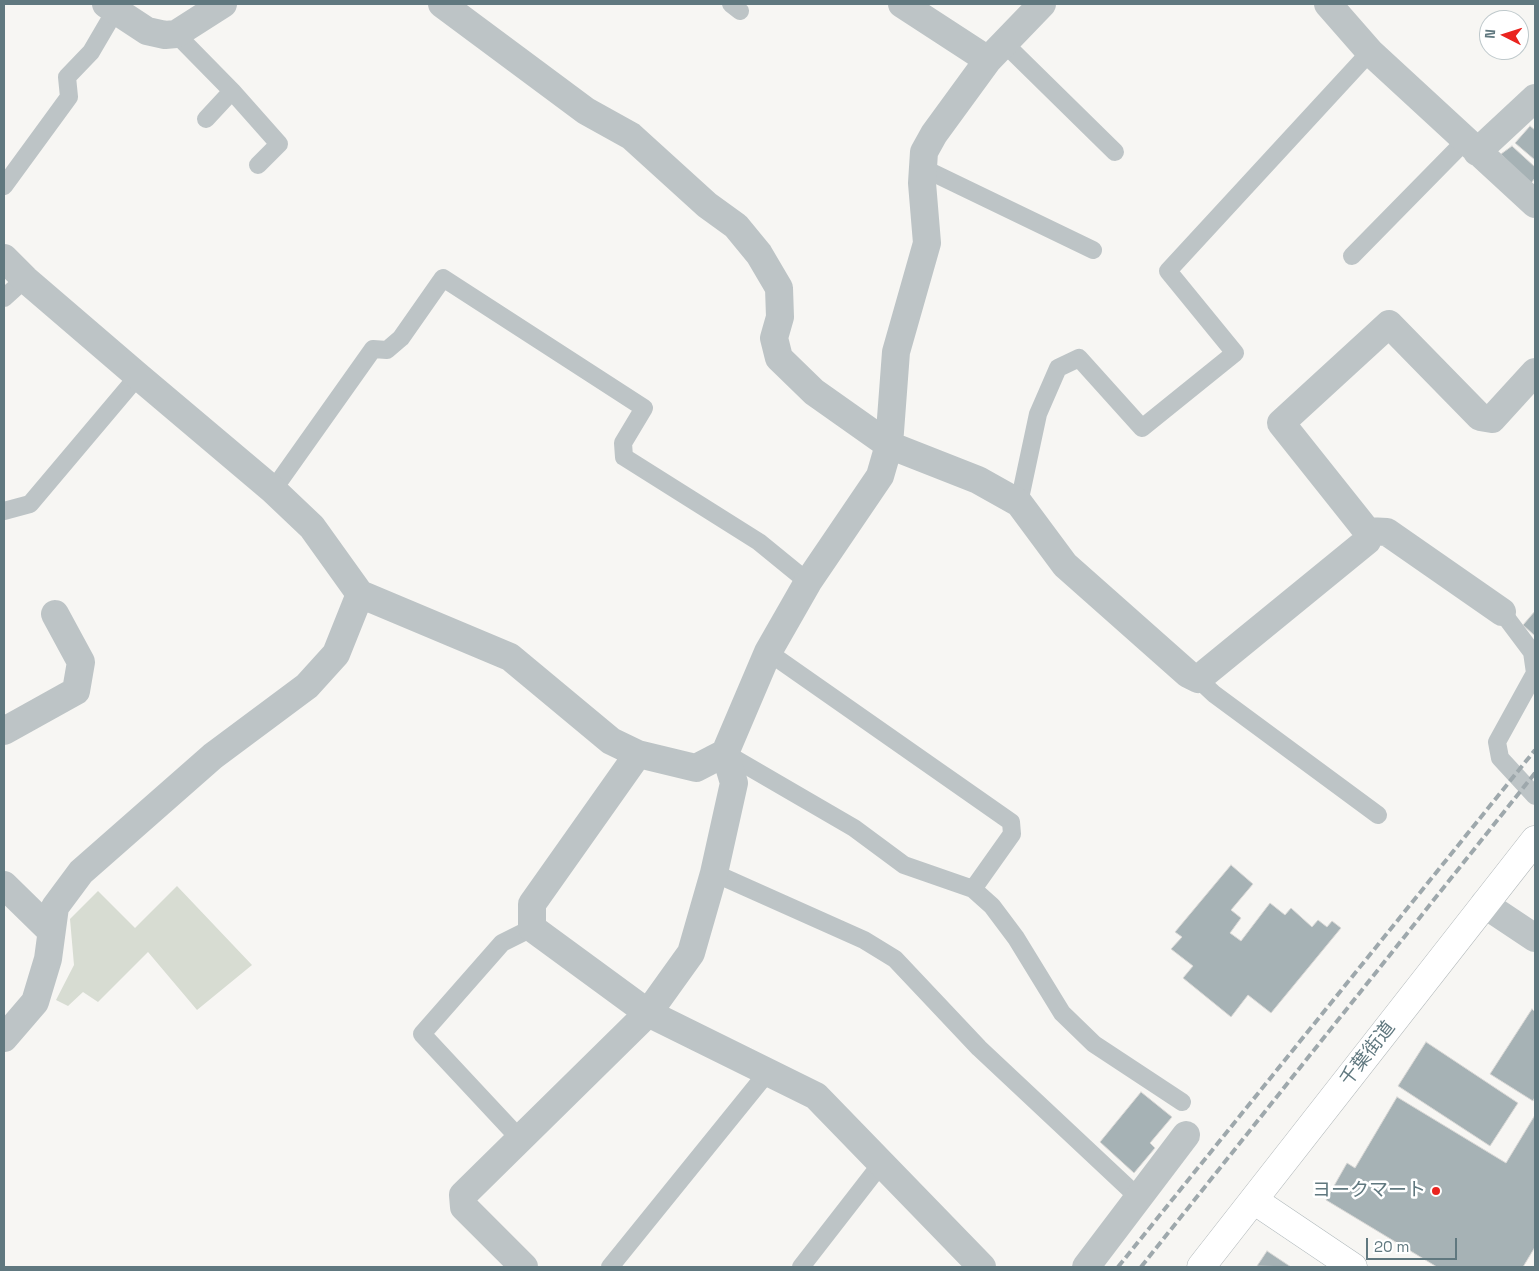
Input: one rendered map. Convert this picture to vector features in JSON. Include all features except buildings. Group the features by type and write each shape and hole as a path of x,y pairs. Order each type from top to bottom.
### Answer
{"main road":[{"name":"千葉街道","path":"1201,1267 1255,1201 1535,840"},
{"path":"1255,1201 1353,1267"}],"street":[{"path":"110,7 147,31 164,35 176,34 223,4"},
{"path":"442,4 586,112 631,136 707,205 736,226 759,254 779,288 780,317 774,338 779,358 814,392 889,445 978,480 1019,502 1065,565 1188,674 1198,679 1366,541 1368,530"},
{"path":"902,4 996,51"},
{"path":"4,258 25,279 273,490 312,527 360,594 510,657 611,741 638,754 696,768 725,753 768,652 808,582 880,476 889,445 896,352 927,242 923,168 924,152 934,134 996,51 1042,4"},
{"path":"1328,4 1370,52 1535,204"},
{"path":"1471,147 1535,98"},
{"path":"1502,612 1387,532 1368,530 1281,423 1389,324 1480,417 1492,419 1535,372"},
{"path":"4,1038 35,1002 48,959 50,931 55,907 81,872 213,756 306,686 336,654 360,594"},
{"path":"4,731 76,691 81,662 55,614"},
{"path":"524,1267 464,1207 463,1195 648,1013 691,953 714,873 734,783 725,753"},
{"path":"638,754 532,904 532,928 648,1013 766,1073 816,1096 982,1267"},
{"path":"4,885 50,931"},
{"path":"1484,904 1535,938"},
{"path":"1086,1267 1186,1135"}],"lane":[{"path":"4,186 69,97 67,77 91,52 110,7"},
{"path":"176,34 232,91 279,144 258,164"},
{"path":"996,51 1115,152"},
{"path":"1019,502 1038,414 1058,368 1079,358 1142,428 1235,353 1168,271 1370,52"},
{"path":"206,119 232,91"},
{"path":"1352,256 1471,147"},
{"path":"923,168 1093,250"},
{"path":"273,490 373,349 387,350 401,338 443,278 644,408 623,443 624,457 759,542 808,582"},
{"path":"4,298 25,279"},
{"path":"4,511 30,504 138,376"},
{"path":"1502,612 1532,652 1535,673 1497,742 1500,758 1535,796"},
{"path":"768,652 1011,822 1012,834 973,889"},
{"path":"1198,679 1214,694 1378,815"},
{"path":"725,753 854,828 904,865 973,889 992,906 1016,938 1062,1013 1094,1044 1182,1102"},
{"path":"714,873 864,940 895,959 979,1048 1139,1198"},
{"path":"520,1140 422,1034 502,943 532,928"},
{"path":"610,1267 766,1073"},
{"path":"801,1267 881,1164"}],"shaded area":[{"path":"177,886 252,965 197,1010 148,952 98,1002 83,992 68,1006 56,1000 74,965 70,919 98,891 135,928"}],"railway":[{"path":"1118,1267 1535,750"},
{"path":"1141,1267 1535,773"}],"place":[{"name":"ヨークマート","path":"1436,1191"}]}
